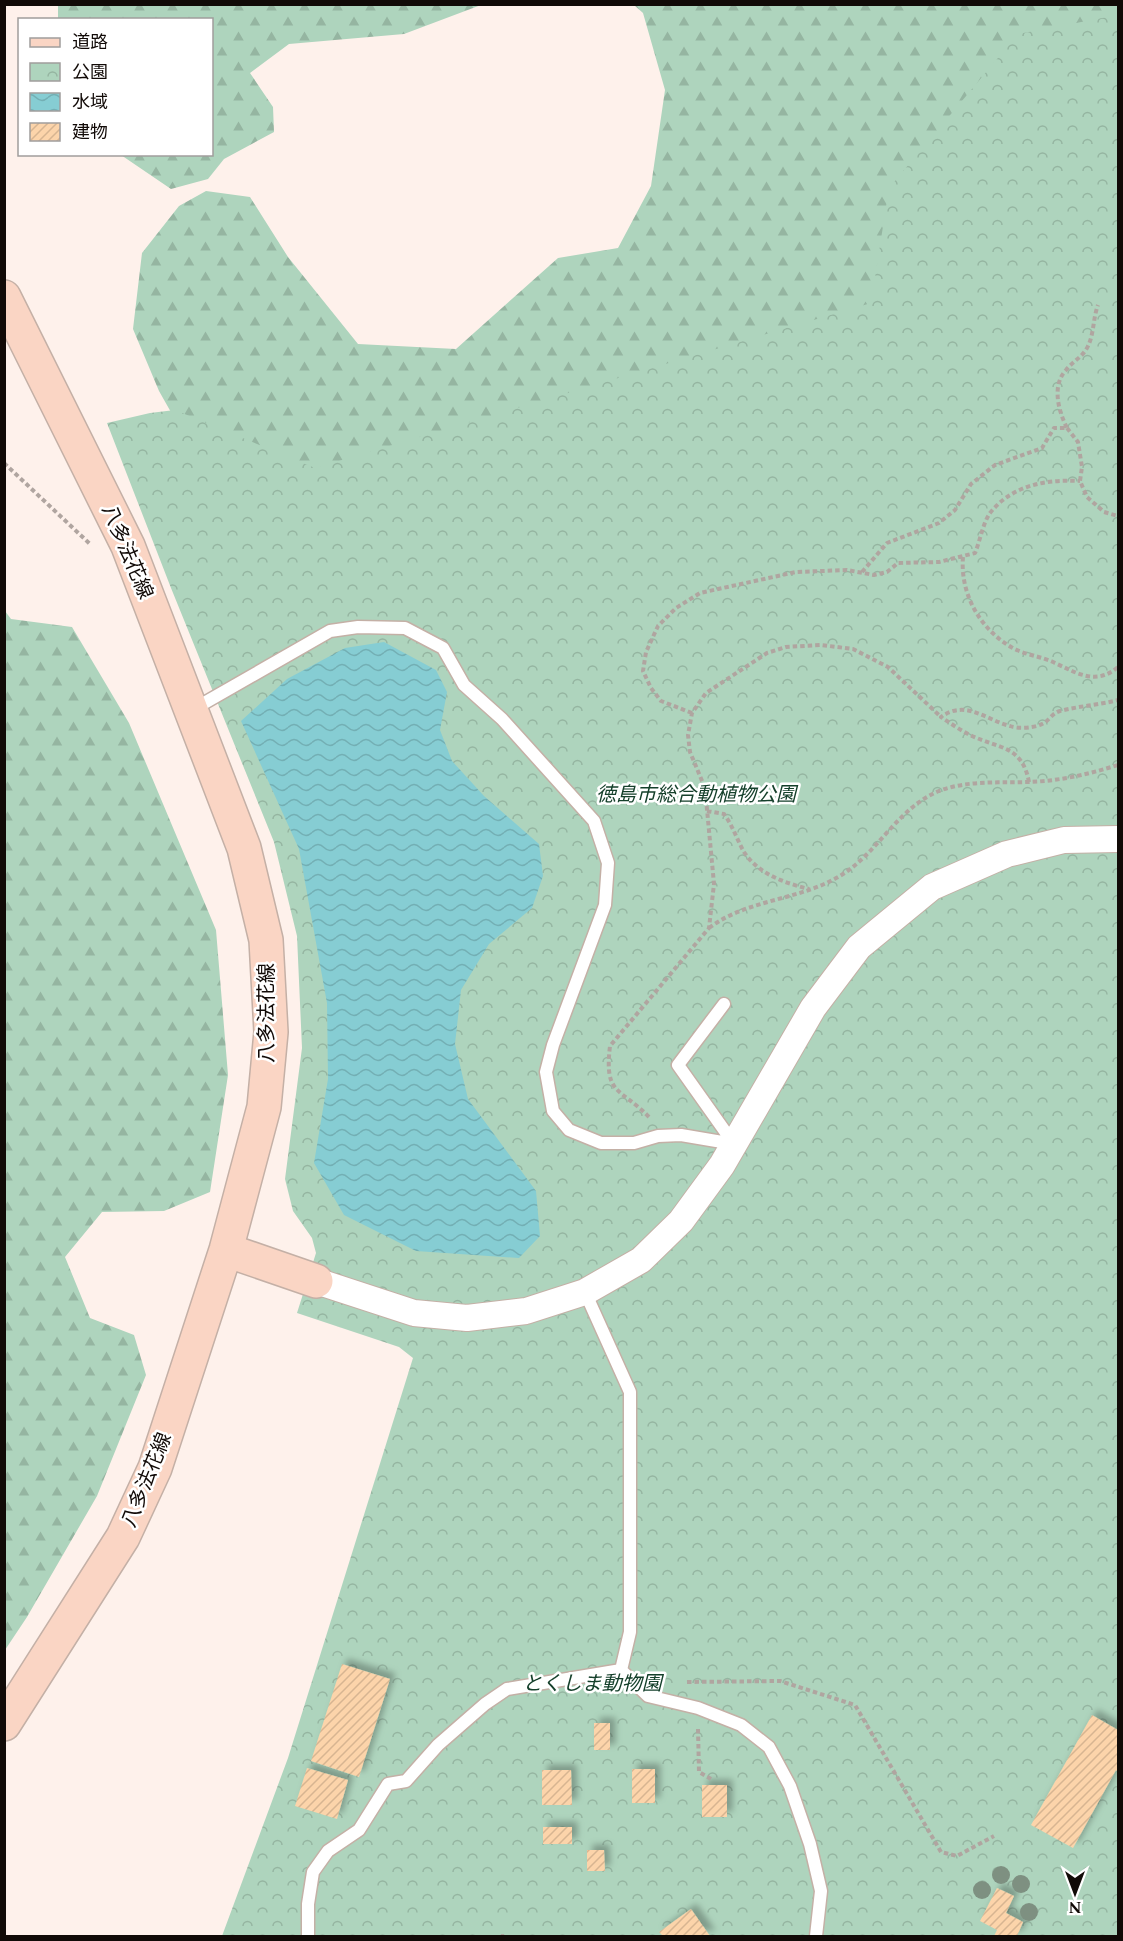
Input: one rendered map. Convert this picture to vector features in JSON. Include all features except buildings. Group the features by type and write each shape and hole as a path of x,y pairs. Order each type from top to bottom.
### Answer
{"main road":[{"name":"八多法花線","path":"4,297 128,546 244,848 266,940 271,1032 264,1107 226,1250 155,1468 123,1537 4,1724"},
{"path":"226,1250 316,1281"}],"street":[{"path":"316,1281 414,1313 467,1318 526,1311 585,1292 641,1260 681,1221 734,1144 813,1008 860,947 932,887 1007,854 1064,840 1119,839"}],"lane":[{"path":"191,710 330,632 358,627 405,628 444,648 464,685 502,719 594,821 608,863 604,905 553,1045 546,1072 553,1111 569,1130 601,1143 634,1143 658,1136 681,1135 734,1144"},
{"path":"724,1004 678,1065 734,1144"},
{"path":"585,1292 630,1392 630,1632 621,1670"},
{"path":"621,1670 648,1696 698,1708 741,1725 769,1747 790,1786 810,1844 821,1891 816,1936"},
{"path":"308,1936 308,1904 313,1872 328,1851 358,1830 388,1784 406,1781 438,1745 485,1704 507,1689 621,1670"}],"path":[{"path":"1098,304 1092,318 1090,344 1081,358 1064,371 1058,391 1059,411 1067,428 1078,442 1082,467 1080,481 1087,497 1104,512 1119,516"},
{"path":"862,572 887,543 939,523 955,510 971,484 995,465 1042,448 1054,428 1067,428"},
{"path":"4,463 94,548 128,546"},
{"path":"693,713 661,700 651,688 643,670 646,652 658,626 676,608 700,593 796,572 847,570 874,575 887,572 897,563 939,562 963,557 975,553 990,514 1010,496 1030,484 1056,479 1080,481"},
{"path":"963,557 962,571 968,600 980,617 1012,648 1053,661 1087,678 1098,678 1119,668"},
{"path":"709,928 714,884 705,788 690,752 688,735 693,713 706,693 767,653 786,647 821,645 853,649 888,667 941,717 968,735 1012,751 1023,761 1029,782"},
{"path":"941,717 949,712 972,710 1010,726 1029,727 1042,724 1056,712 1119,700"},
{"path":"658,1136 653,1120 640,1107 616,1091 607,1070 610,1046 709,928 723,917 749,906 812,890 846,873 909,812 938,792 969,784 1067,779 1119,765"},
{"path":"707,811 724,814 744,852 757,867 785,883 812,890"},
{"path":"633,1682 780,1681 855,1705 941,1852 957,1856 994,1836"},
{"path":"698,1708 699,1772 711,1779"}],"green space":[{"path":"58,4 481,5 404,34 289,44 250,73 273,107 274,132 224,159 208,179 171,189 122,156 213,156 213,18 58,18"},
{"path":"634,5 1118,5 1118,266 627,563 185,437 159,391 133,329 142,253 179,206 206,191 250,197 288,257 358,344 456,349 558,258 618,248 651,186 665,90 643,13"},
{"name":"徳島市総合動植物公園","path":"1118,15 1118,1936 222,1936 288,1758 413,1358 399,1347 297,1313 316,1253 312,1238 293,1211 285,1179 302,1048 297,936 274,842 107,423 175,410 315,468 871,303 889,188 1018,34"},
{"path":"5,611 11,619 72,627 129,723 216,930 228,1075 210,1192 164,1211 102,1212 65,1257 90,1318 134,1335 146,1375 97,1496 27,1617 5,1650"}],"water":[{"path":"384,642 436,670 447,692 440,730 452,761 484,796 539,844 543,876 532,908 489,944 461,990 455,1044 468,1099 536,1191 540,1236 519,1258 416,1251 344,1215 314,1163 328,1079 327,1003 299,849 241,721 287,679 345,648"}],"park label":[{"name":"とくしま動物園","path":"592,1684"}]}
